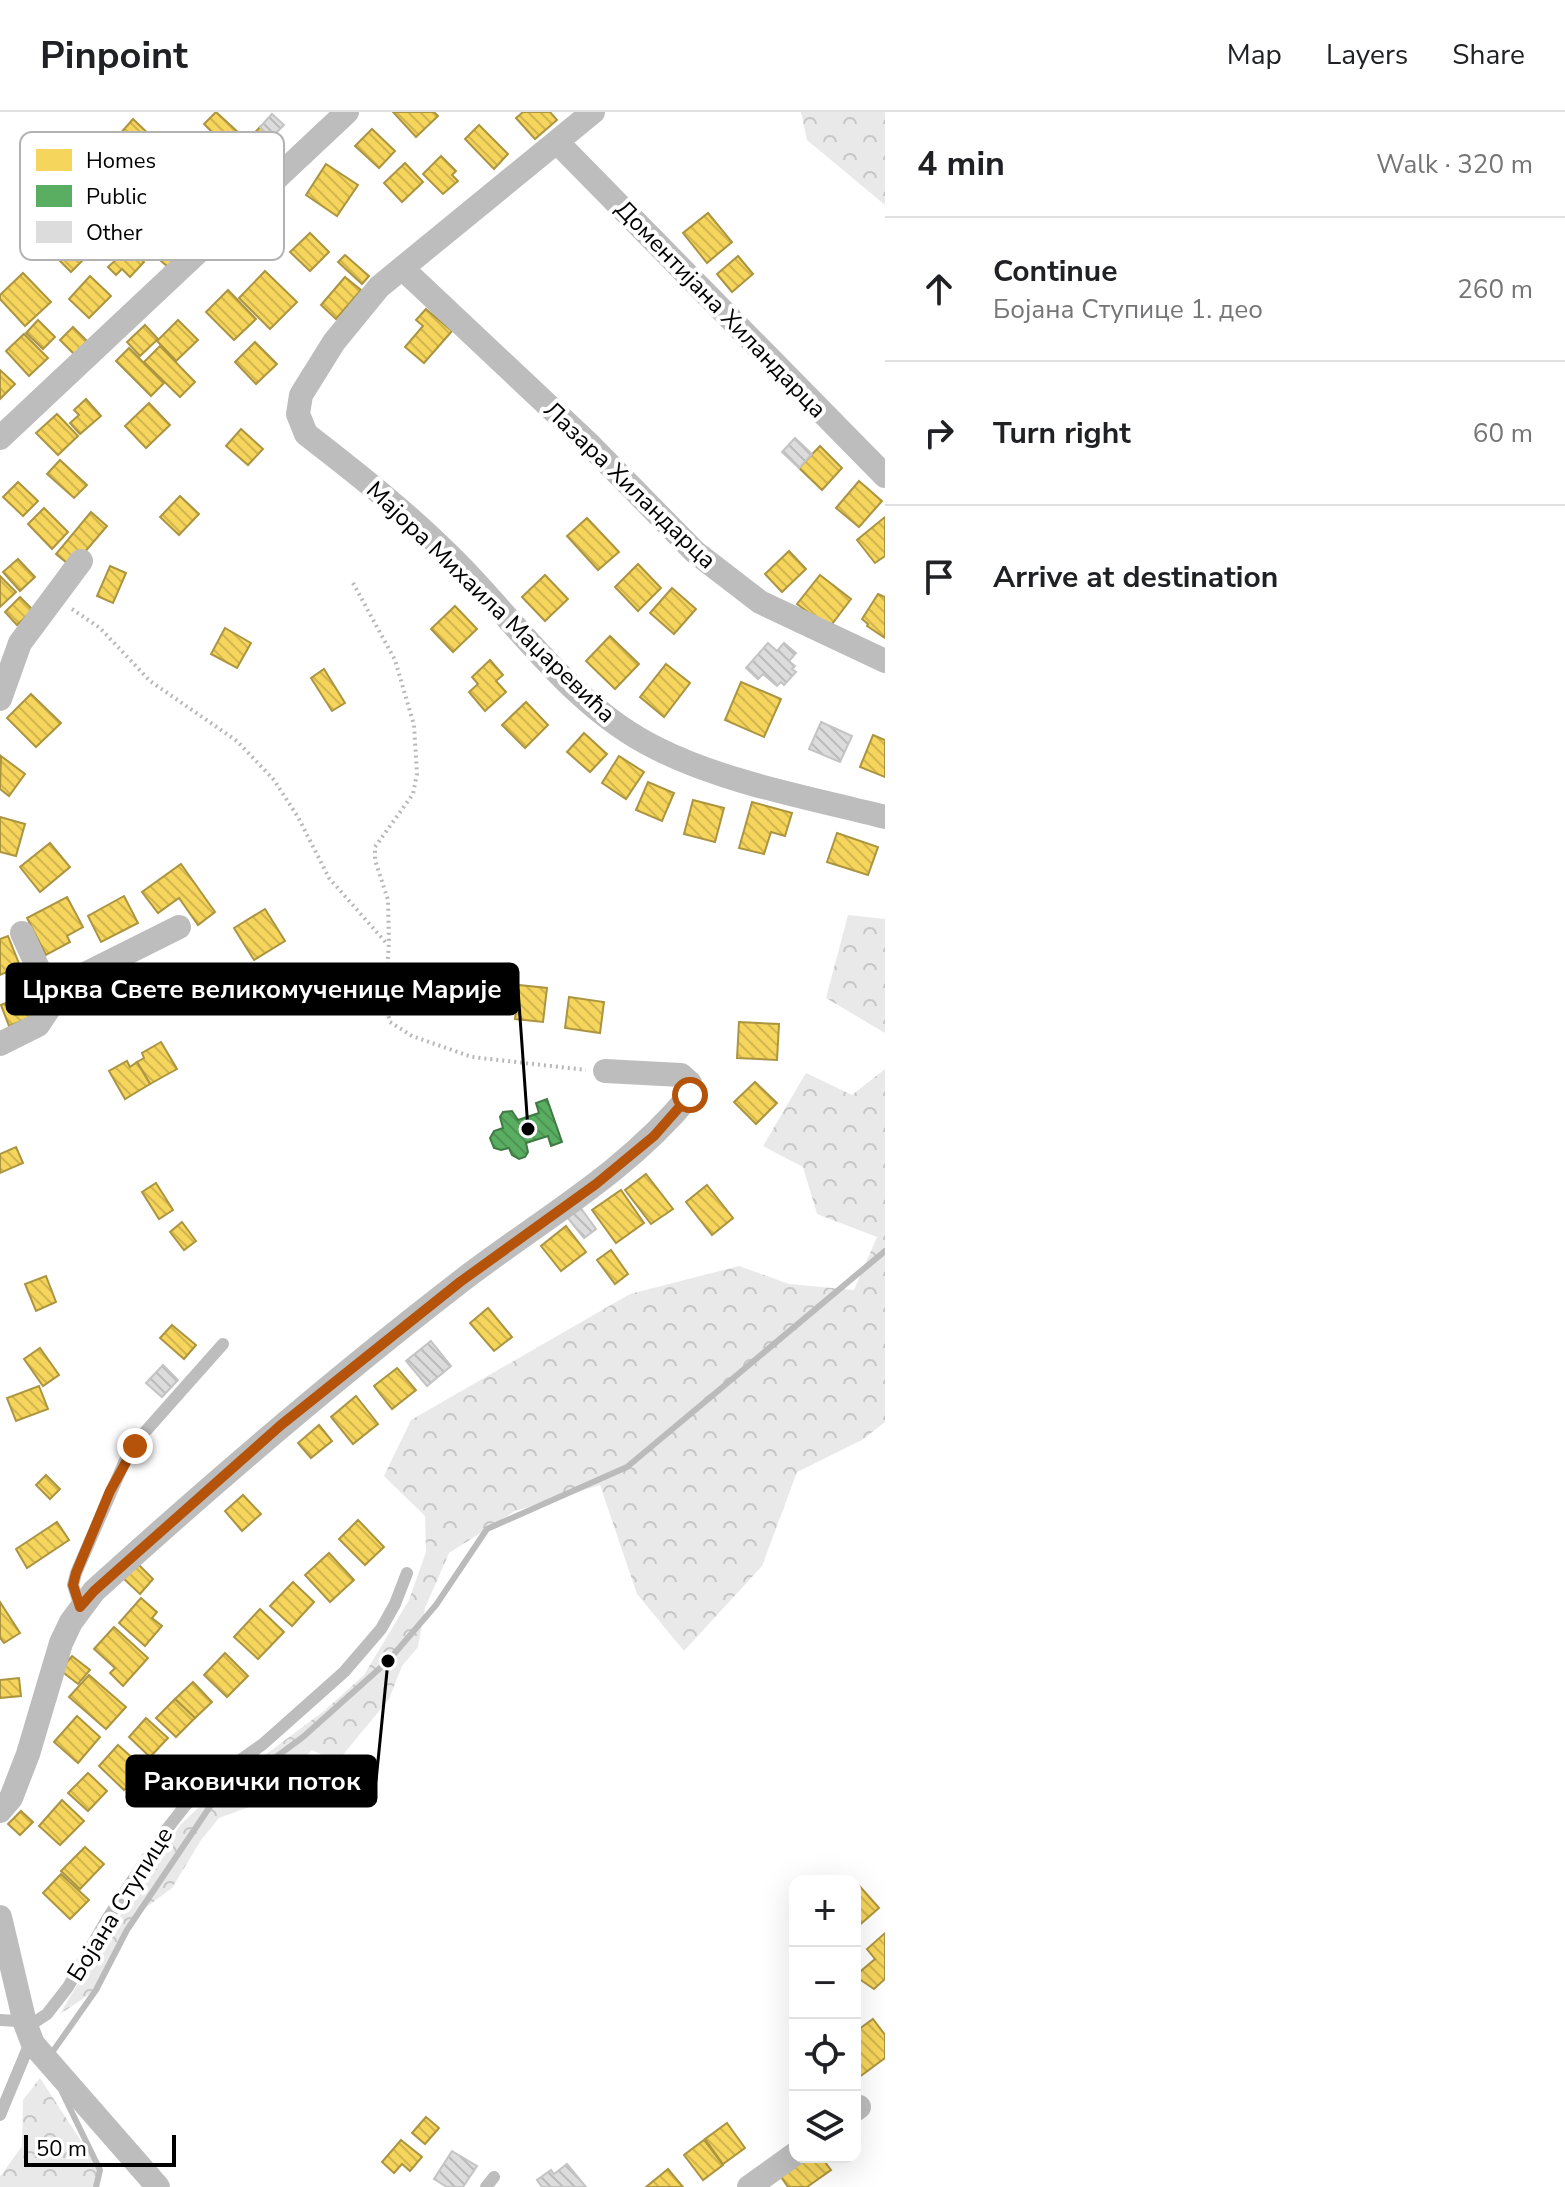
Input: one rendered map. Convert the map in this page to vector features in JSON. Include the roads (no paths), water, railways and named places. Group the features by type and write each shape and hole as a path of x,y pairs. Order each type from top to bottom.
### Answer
{"street":[{"path":"284,171 347,112"},
{"name":"Мајора Михаила Маџаревића","path":"593,112 379,287 334,342 301,395 298,414 306,434 404,512 459,565 579,694 614,723 657,749 695,765 885,817"},
{"name":"Доментијана Хиландарца","path":"557,142 885,476"},
{"path":"0,438 189,260"},
{"name":"Лазара Хиландарца","path":"403,269 588,443 695,552 760,602 885,661"},
{"path":"0,699 20,643 81,561"},
{"path":"49,992 179,927"},
{"path":"0,1044 38,1025 50,1007 49,992 22,933"},
{"path":"0,1811 11,1798 28,1754 61,1643 80,1607 105,1581 281,1425 460,1282 596,1184 654,1136 690,1095 690,1083 681,1075 605,1071"},
{"path":"0,1917 32,2038 55,2070 158,2187"},
{"path":"749,2187 789,2158"}],"lane":[{"path":"80,1607 73,1585 76,1573 127,1456 223,1344"},
{"name":"Бојана Ступице","path":"32,2038 35,2022 47,2014 68,1987 121,1897 185,1806 205,1785 263,1744 344,1672 381,1629 407,1573"},
{"path":"0,2020 32,2038 0,2115"}],"waterway":[{"path":"51,2054 96,1990 127,1930 211,1805 303,1737 388,1661 436,1605 487,1529 627,1467 885,1251"},
{"path":"62,2092 100,2170 96,2187"}],"place":[{"name":"Црква Свете великомученице Марије","path":"528,1129"},
{"name":"Раковички поток","path":"388,1661"}]}
